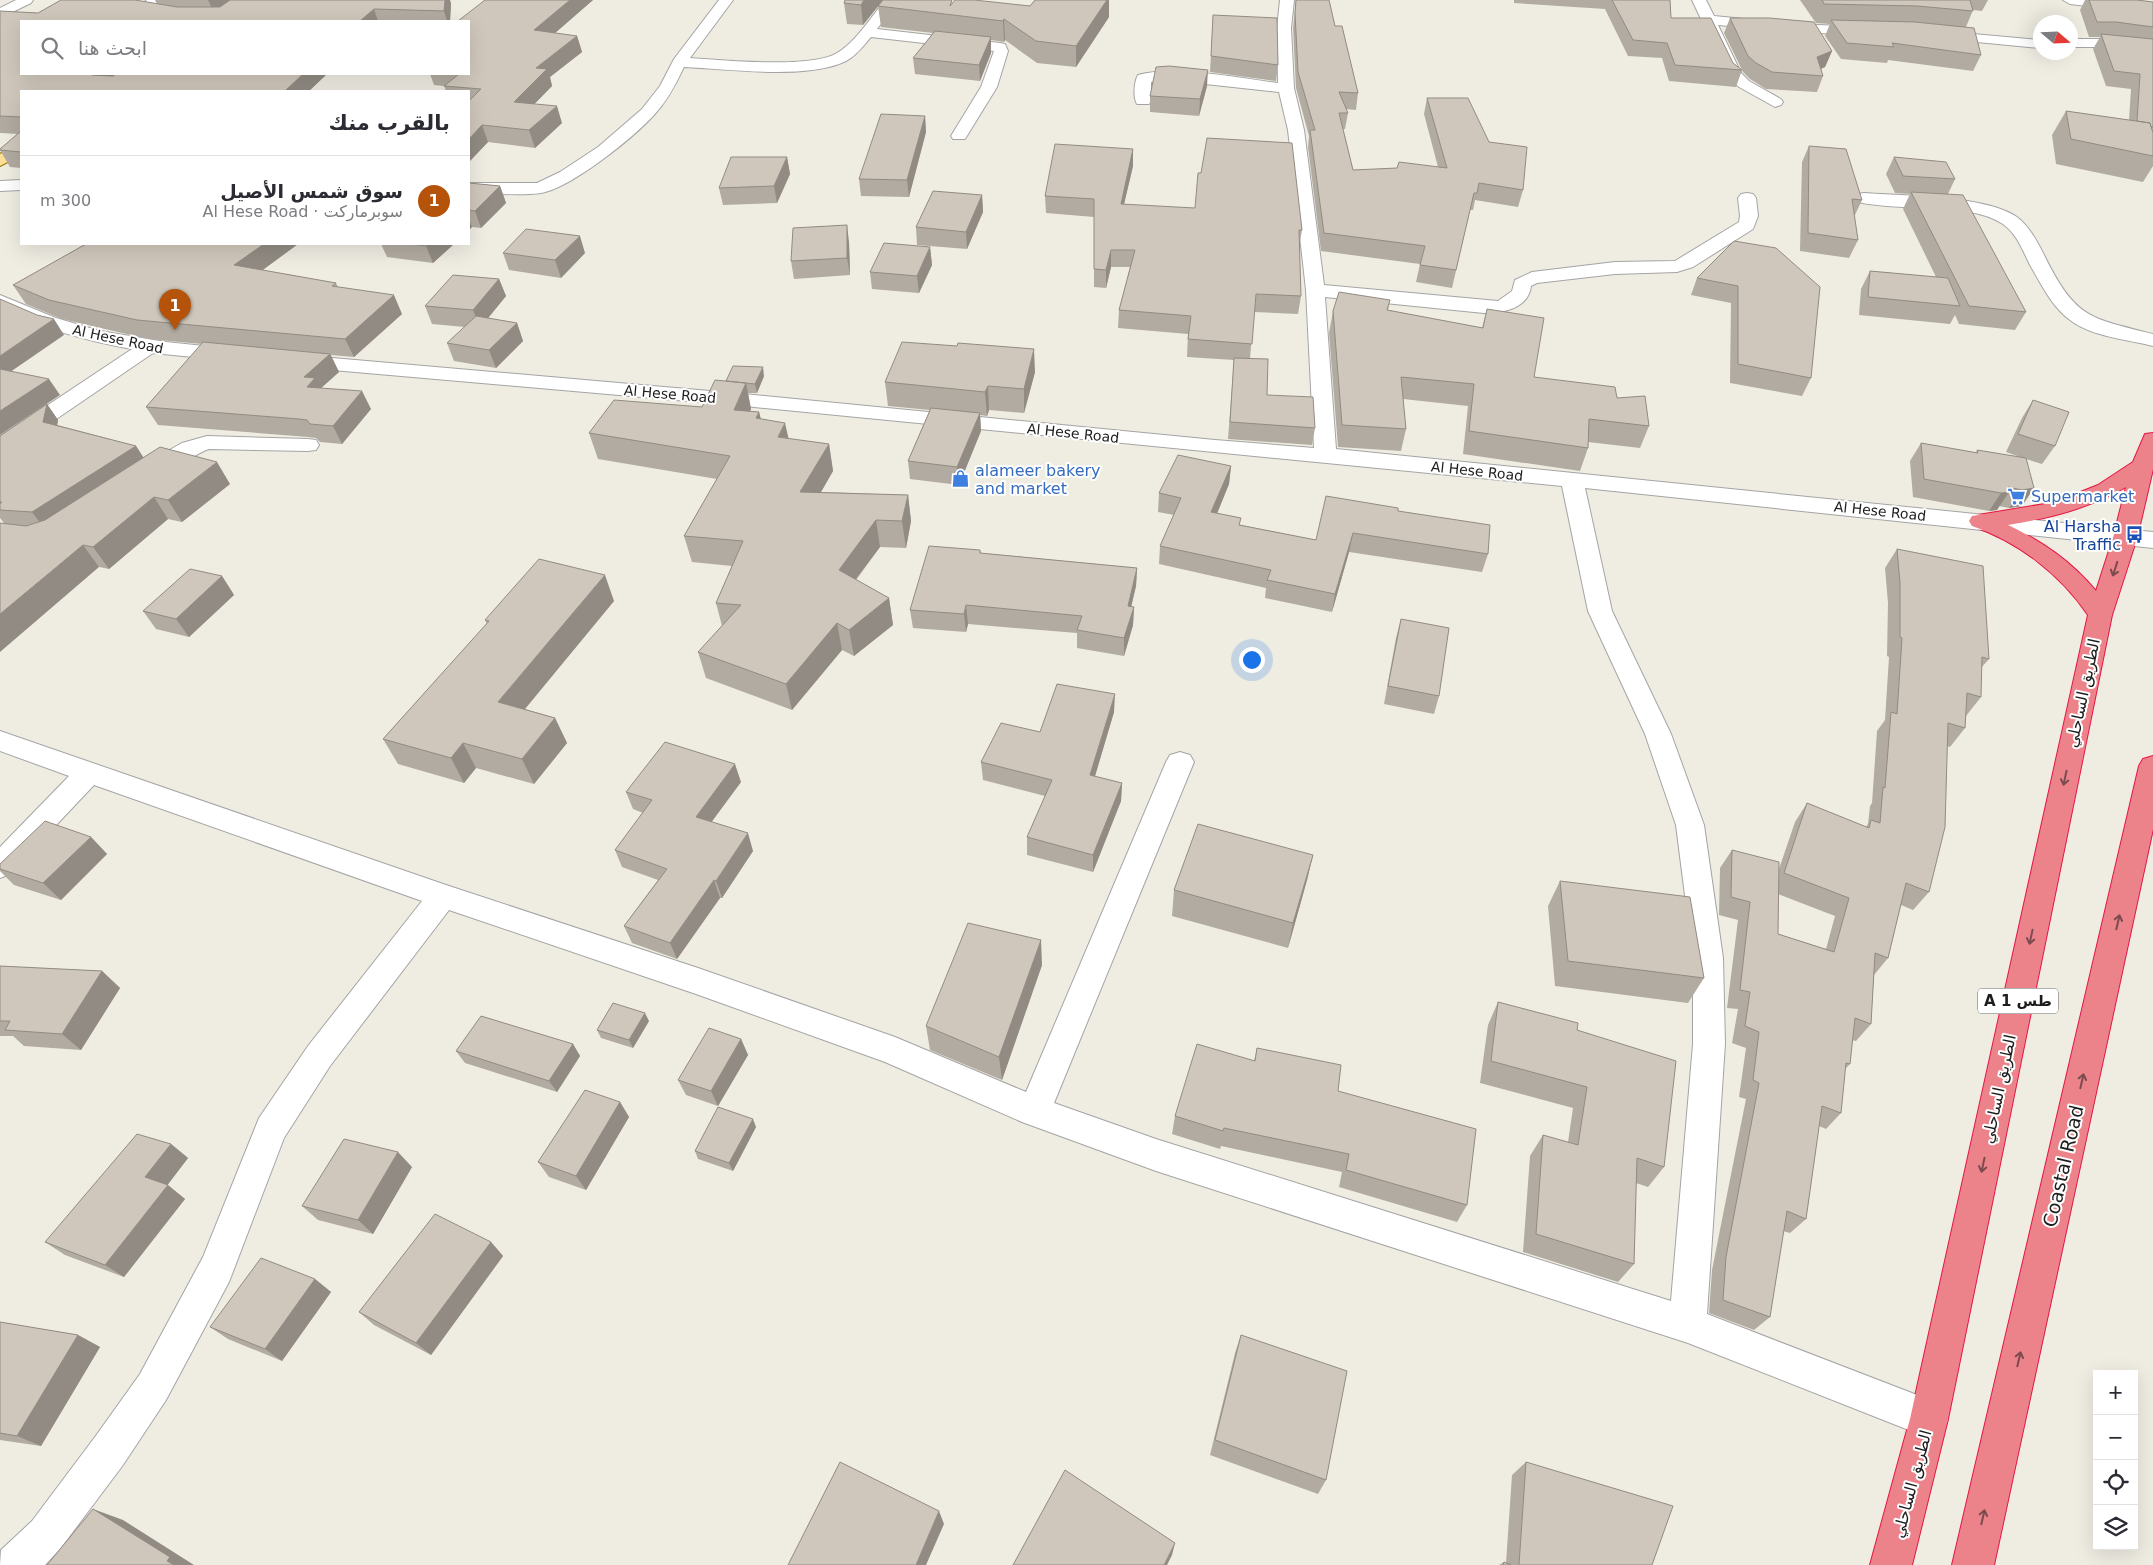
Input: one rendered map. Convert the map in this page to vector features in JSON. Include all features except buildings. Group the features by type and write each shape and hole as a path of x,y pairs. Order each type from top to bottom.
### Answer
{"highway":[{"path":"1980,521 2048,511 2078,502 2111,488 2148,452"},
{"name":"الطريق الساحلي","path":"1891,1565 1929,1419 2100,616 2139,539 2148,452"},
{"path":"1980,521 2026,543 2066,572 2086,593 2100,616"},
{"name":"Coastal Road","path":"1981,1560 2153,766"}],"main road":[{"path":"0,161 20,149"}],"street":[{"path":"0,14 26,0"},
{"path":"157,0 147,6 149,12 218,20"},
{"path":"470,188 540,188 566,176 604,150 648,112 667,87 679,62 726,0"},
{"path":"679,62 815,65 833,62 843,57 892,0"},
{"path":"1287,0 1284,28 1286,88 1296,130 1314,290 1325,455"},
{"path":"1699,0 1734,75 1744,84 1776,102"},
{"path":"2070,0 2153,10"},
{"path":"1708,20 1826,30 1882,32"},
{"path":"866,32 1000,47 1001,51 988,87 959,136"},
{"path":"1926,34 2033,43"},
{"path":"2078,43 2107,43 2153,49"},
{"path":"1143,101 1143,78 1154,76 1168,75 1286,88"},
{"path":"0,186 20,185"},
{"path":"1314,290 1496,308 1507,306 1521,292 1522,284 1532,278 1615,268 1660,268 1686,263 1747,225 1749,216 1747,198"},
{"path":"1864,198 1978,209 2008,219 2024,236 2058,296 2083,320 2153,340"},
{"name":"Al Hese Road","path":"0,301 55,325 148,347 744,400 1215,447 1325,455 1980,521 2139,539"},
{"path":"0,447 148,347"},
{"path":"129,485 190,448 207,442 308,445"},
{"path":"1572,481 1600,610 1658,734 1690,825 1708,958 1709,1044 1688,1325"},
{"path":"0,741 442,896 698,981 894,1051 1034,1111 1156,1155 1688,1325 1929,1419"},
{"path":"1034,1111 1180,762"},
{"path":"0,866 89,773"},
{"path":"16,1565 46,1535 109,1451 153,1387 216,1269 271,1129 319,1056 442,896"}],"place":[{"name":"سوق شمس الأصيل","path":"175,330"},
{"name":"alameer bakery and market","path":"961,479"},
{"name":"Supermarket","path":"2017,496"},
{"name":"Al Harsha Traffic","path":"2135,535"}]}
